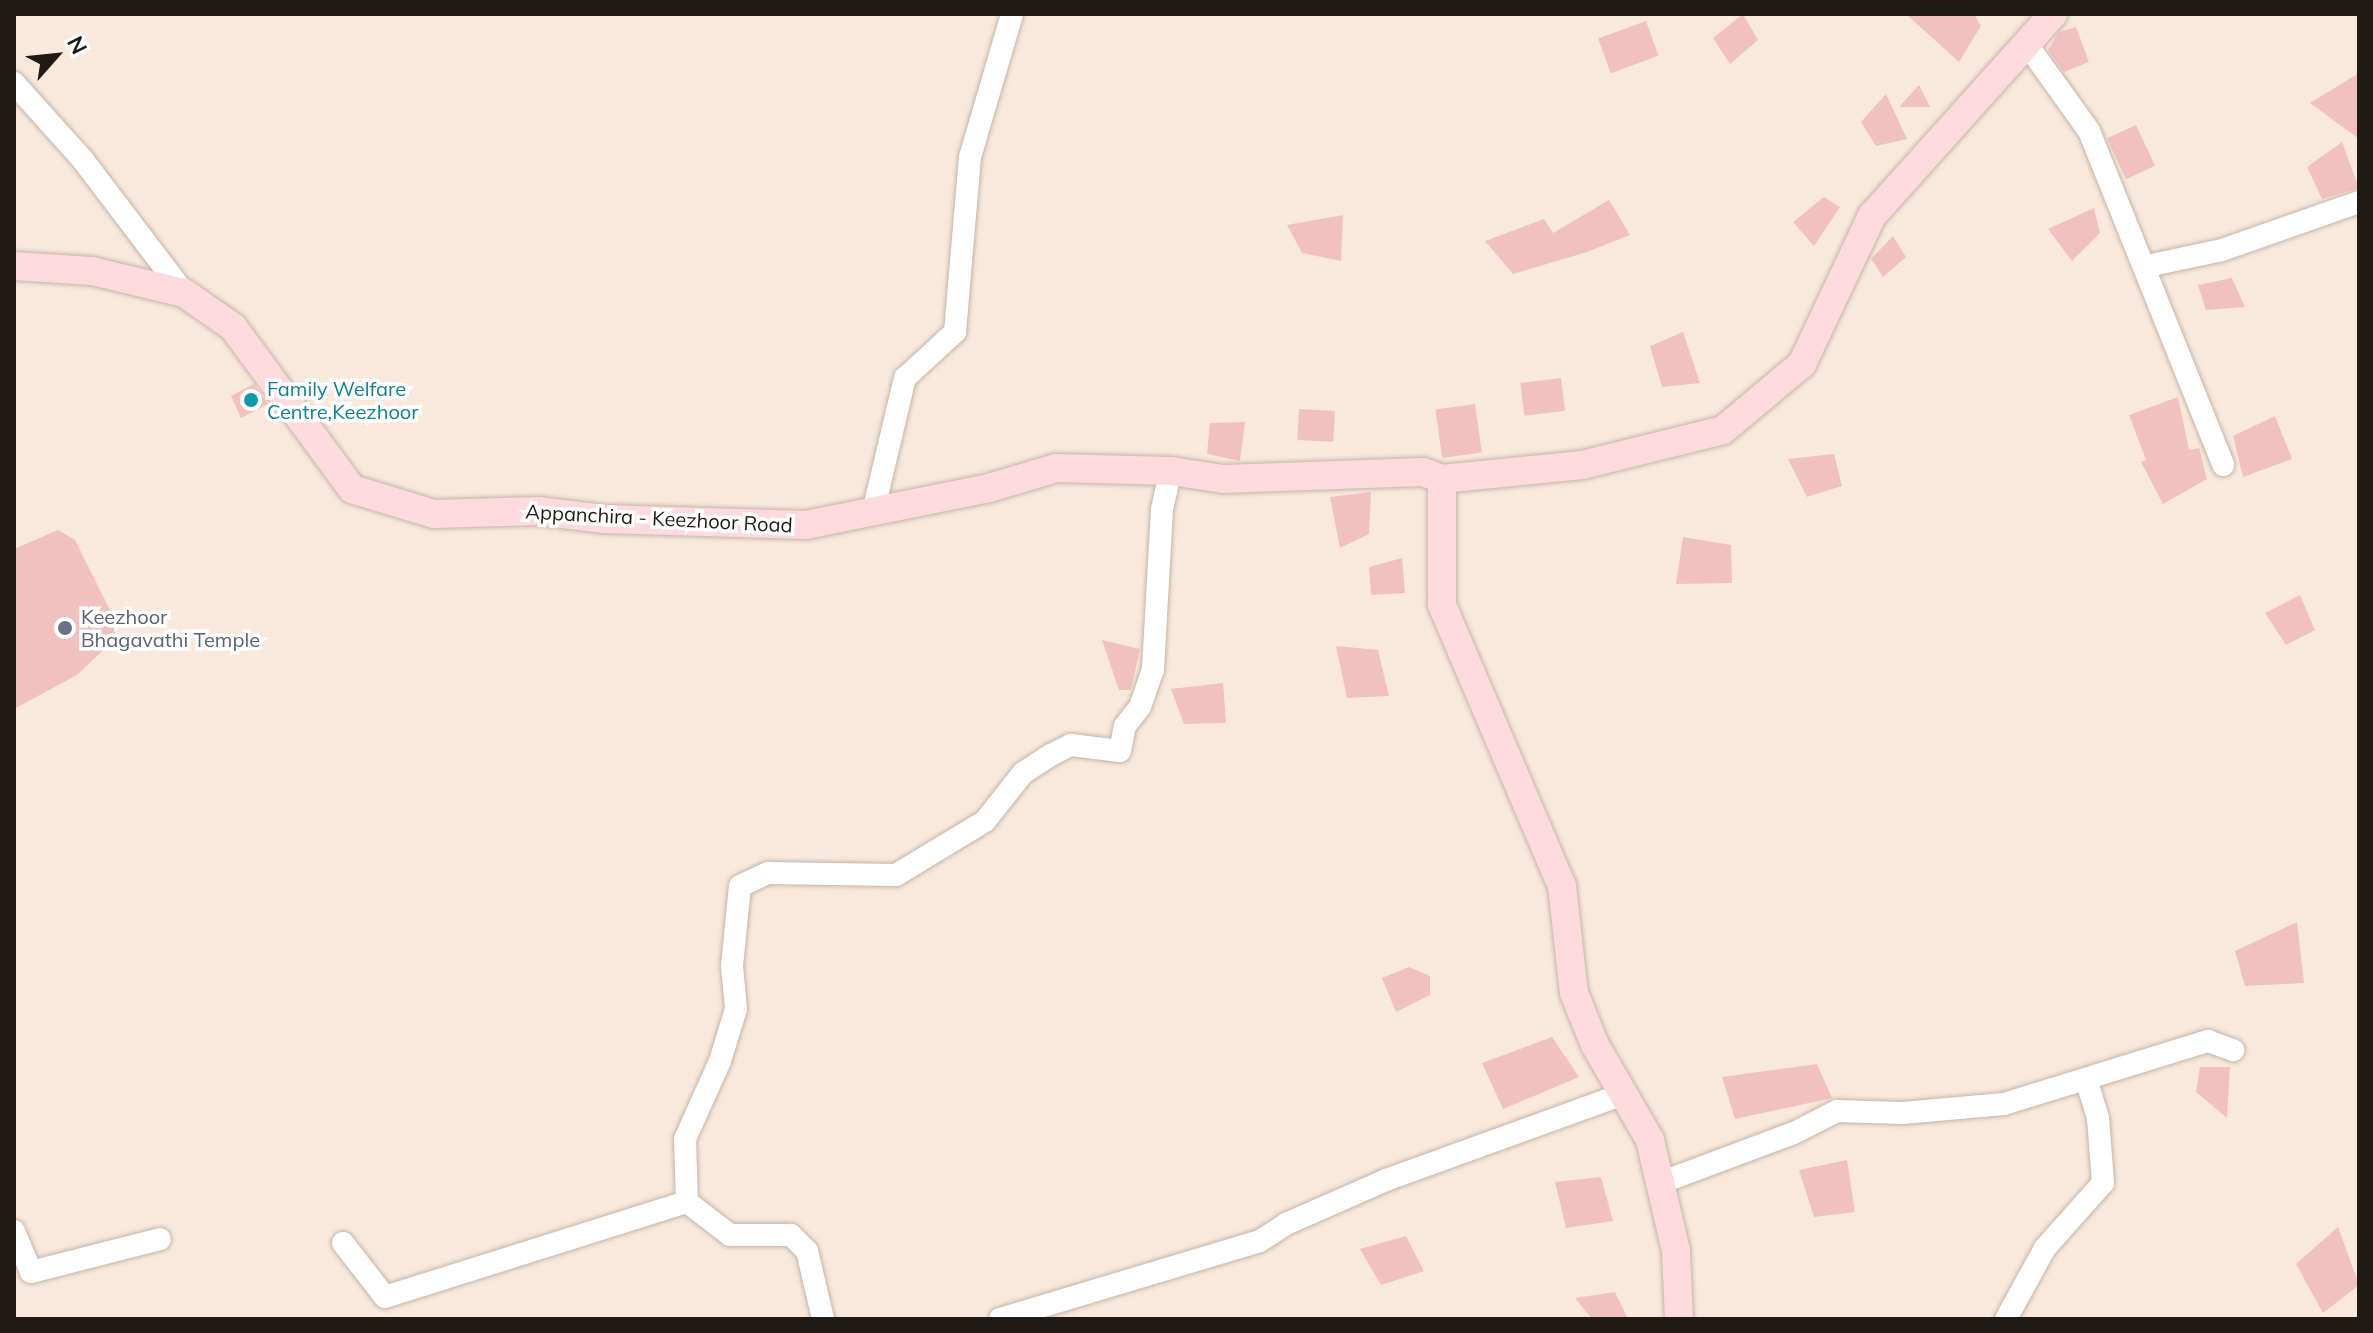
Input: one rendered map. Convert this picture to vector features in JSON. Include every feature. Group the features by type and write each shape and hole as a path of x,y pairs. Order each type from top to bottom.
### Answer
{"main road":[{"name":"Appanchira - Keezhoor Road","path":"14,266 92,271 184,293 233,327 352,489 389,503 434,514 538,511 603,519 806,525 1056,468 1171,471 1223,479 1322,471 1423,472 1442,479 1582,465 1723,430 1802,364 1872,216 2053,14"},
{"path":"1442,479 1442,605 1562,886 1574,993 1595,1045 1650,1140 1676,1251 1679,1319"}],"street":[{"path":"873,512 905,378 955,332 970,157 1012,14"},
{"path":"2026,43 2089,131 2147,266 2223,465"},
{"path":"14,83 83,160 184,293"},
{"path":"2147,266 2222,250 2359,202"},
{"path":"687,1202 685,1139 733,1027 734,908 740,886 768,873 896,875 985,821 1023,773 1051,755 1071,745 1120,751 1125,726 1140,707 1153,670 1162,509 1171,471"},
{"path":"1660,1183 1794,1133 1837,1111 1903,1113 2004,1104 2087,1081 2208,1041 2233,1050"},
{"path":"2006,1319 2045,1248 2103,1183 2098,1118 2087,1081"},
{"path":"1000,1319 1260,1241 1286,1224 1386,1180 1624,1094"},
{"path":"343,1243 385,1297 687,1202"},
{"path":"687,1202 730,1235 791,1235 807,1251 823,1319"},
{"path":"14,1231 31,1272 160,1239"}],"building":[{"path":"1743,14 1758,40 1730,64 1713,38"},
{"path":"1906,14 1974,14 1981,26 1959,62"},
{"path":"1646,21 1659,56 1611,73 1598,38"},
{"path":"2076,27 2089,62 2064,72 2048,50 2059,32"},
{"path":"2359,73 2359,139 2310,103"},
{"path":"1919,85 1930,107 1899,107"},
{"path":"1886,94 1907,139 1876,146 1861,122"},
{"path":"2136,125 2155,166 2126,179 2107,139"},
{"path":"2342,142 2359,188 2322,199 2307,167"},
{"path":"1824,197 1840,207 1814,246 1793,222"},
{"path":"1609,200 1630,235 1587,252 1513,274 1485,241 1544,219 1553,233"},
{"path":"2094,208 2100,233 2072,261 2048,229"},
{"path":"1343,215 1341,261 1302,253 1287,225"},
{"path":"1893,236 1906,257 1883,277 1871,259"},
{"path":"2232,278 2245,307 2206,310 2198,285"},
{"path":"1683,332 1700,383 1662,387 1650,346"},
{"path":"1561,378 1565,411 1524,416 1520,383"},
{"name":"Family Welfare Centre,Keezhoor","path":"254,384 268,404 241,418 231,396"},
{"path":"2178,397 2189,450 2199,448 2207,479 2163,504 2141,462 2146,460 2129,415"},
{"path":"1475,404 1482,453 1442,458 1435,410"},
{"path":"1299,409 1335,411 1333,442 1297,440"},
{"path":"2275,416 2292,459 2243,477 2233,436"},
{"path":"1245,422 1240,461 1207,454 1210,423"},
{"path":"1834,454 1842,486 1807,497 1788,459"},
{"path":"1371,492 1369,534 1340,548 1330,497"},
{"name":"Keezhoor Bhagavathi Temple","path":"58,530 75,540 114,618 116,638 77,675 14,709 14,549"},
{"path":"1683,537 1731,545 1732,583 1676,584"},
{"path":"1402,558 1405,593 1371,595 1369,567"},
{"path":"2300,595 2315,630 2286,645 2265,613"},
{"path":"1102,640 1140,649 1131,690 1119,690"},
{"path":"1336,646 1378,650 1389,696 1347,698"},
{"path":"1223,683 1226,723 1184,724 1171,689"},
{"path":"2297,922 2304,983 2245,986 2235,951"},
{"path":"1409,967 1430,976 1430,995 1396,1012 1382,978"},
{"path":"1552,1037 1579,1077 1503,1109 1482,1063"},
{"path":"1817,1064 1832,1098 1735,1119 1722,1077"},
{"path":"2200,1067 2230,1067 2227,1118 2196,1092"},
{"path":"1847,1160 1855,1212 1814,1217 1799,1170"},
{"path":"1601,1177 1613,1221 1566,1228 1555,1182"},
{"path":"2338,1227 2359,1285 2323,1313 2296,1264"},
{"path":"1406,1236 1424,1271 1381,1285 1360,1249"},
{"path":"1615,1292 1628,1319 1592,1319 1575,1298"}],"place":[{"name":"Family Welfare Centre,Keezhoor","path":"251,400"},
{"name":"Keezhoor Bhagavathi Temple","path":"65,628"}]}
